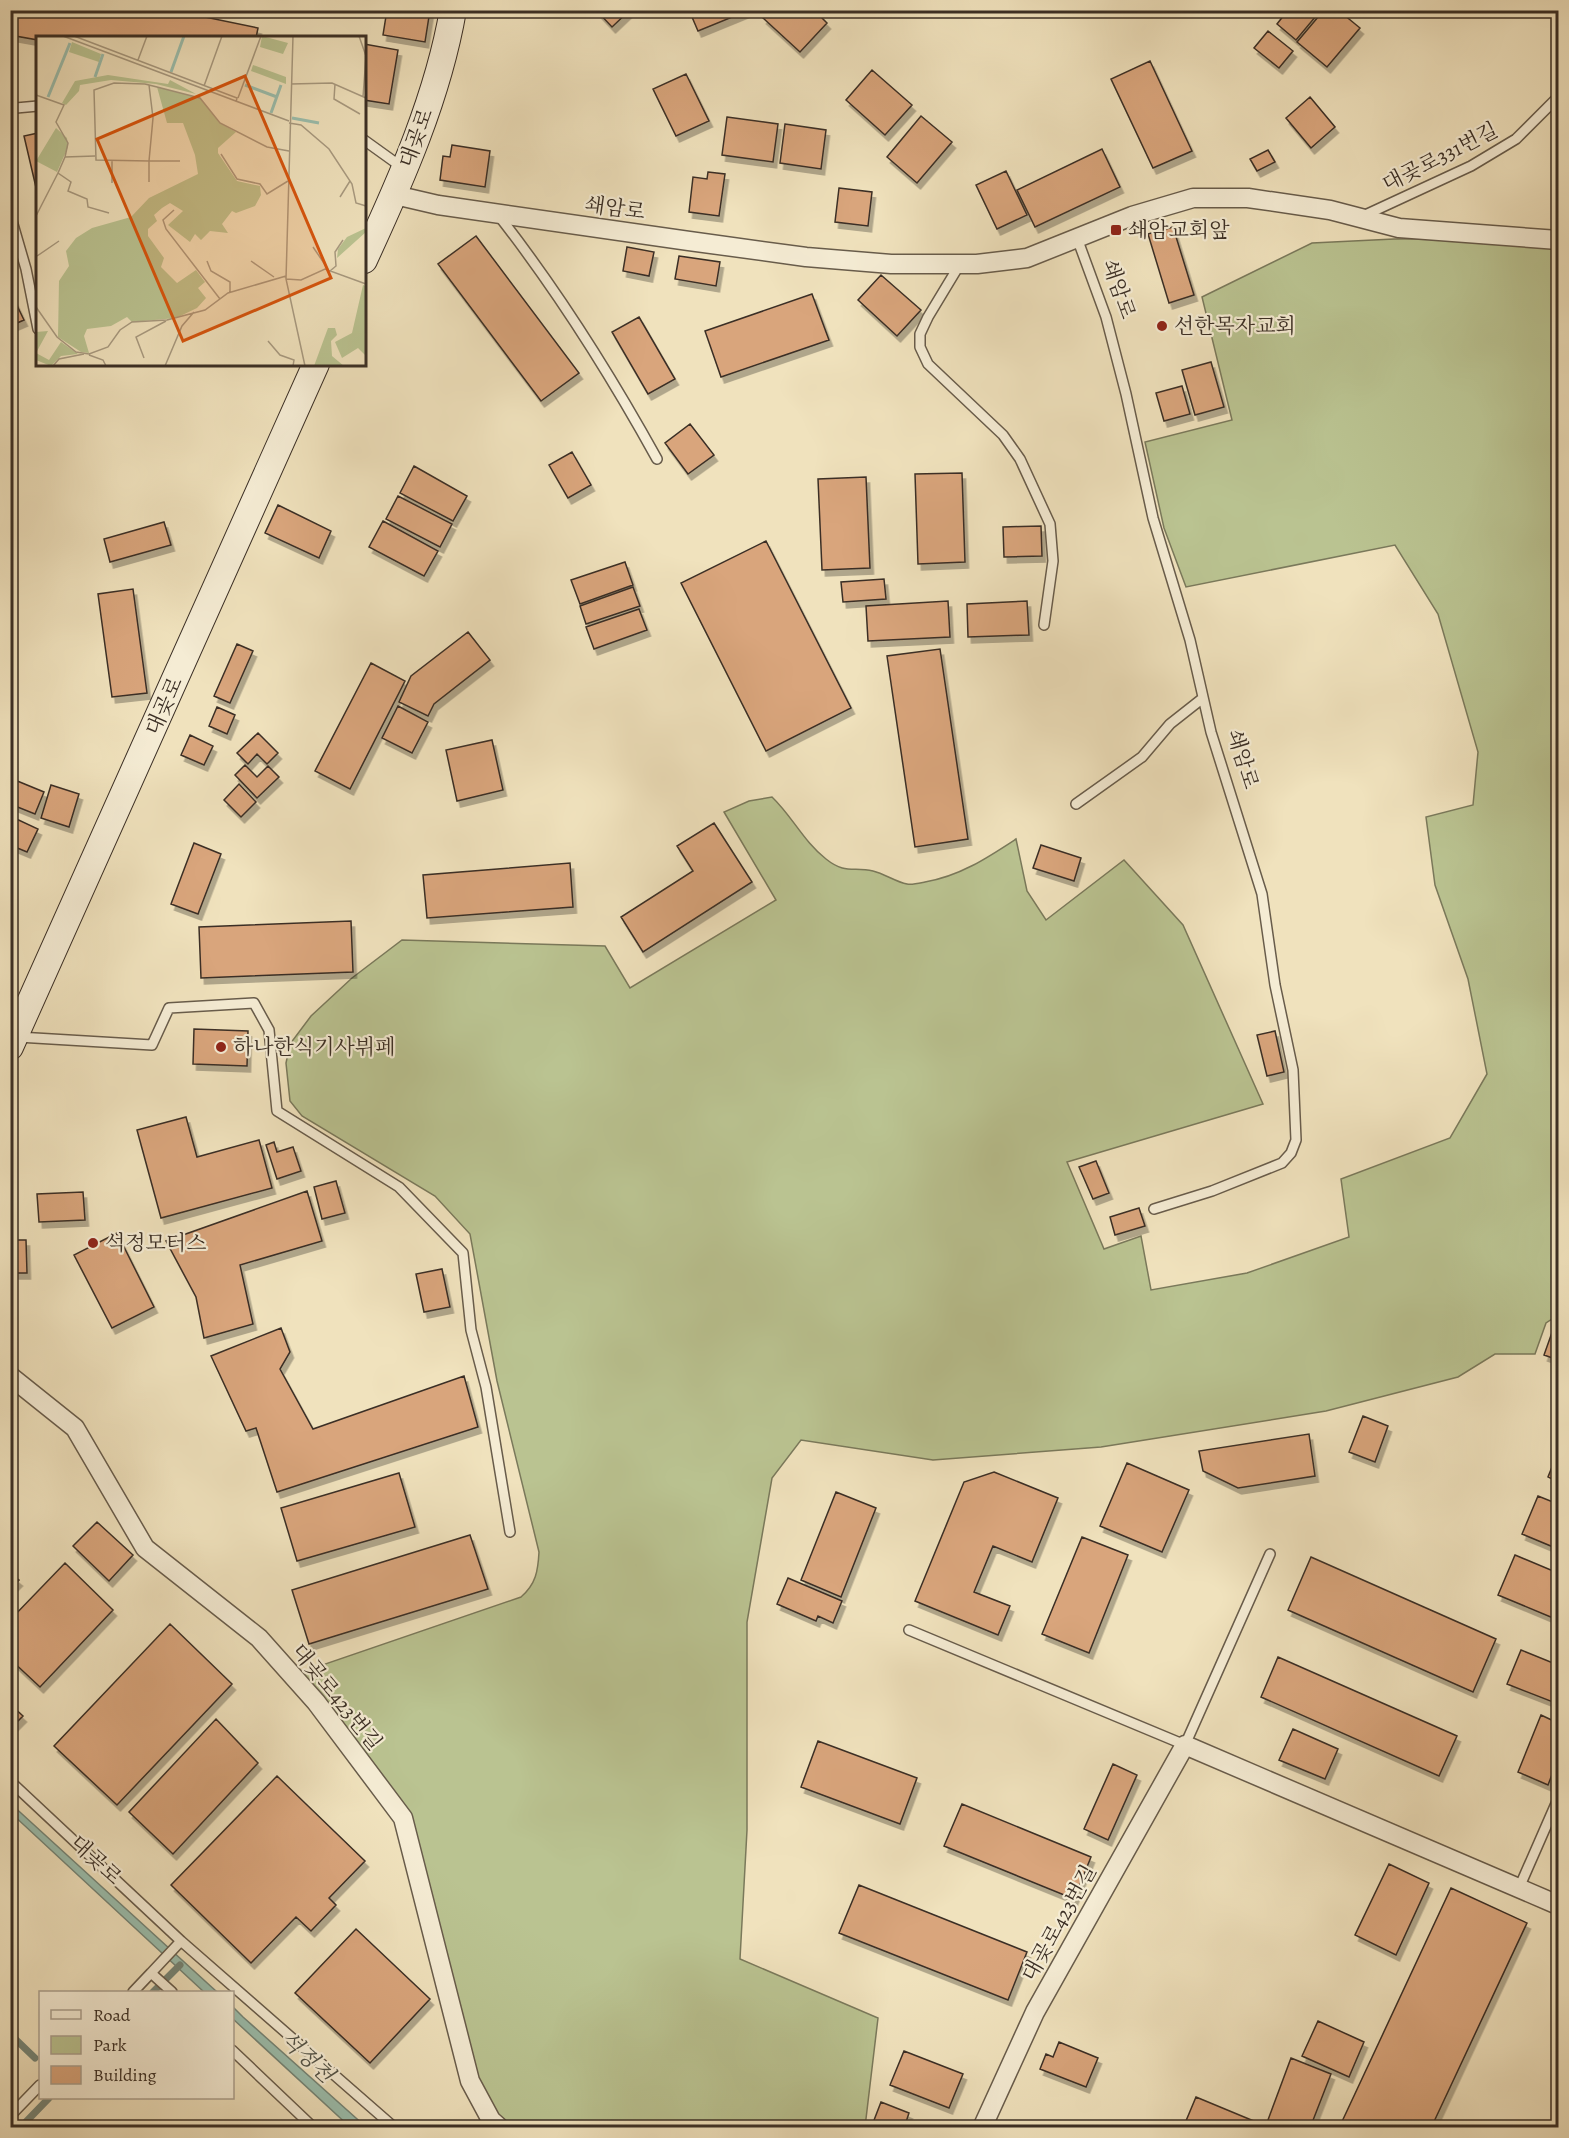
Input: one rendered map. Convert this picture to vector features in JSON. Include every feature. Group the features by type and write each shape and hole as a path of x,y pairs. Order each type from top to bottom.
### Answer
{"street":[{"name":"대곶로","path":"366,256 405,170 429,102 453,10"},
{"name":"쇄암로","path":"395,195 497,214 806,257 891,264 960,264 1027,258 1132,216 1193,198 1248,198 1330,210 1399,228 1558,240"},
{"name":"대곶로","path":"13,1042 315,366"},
{"name":"대곶로423번길","path":"10,1376 25,1385 75,1428 145,1548 259,1638 316,1702 403,1818 470,2081 492,2120 500,2127"},
{"name":"대곶로423번길","path":"982,2127 1035,2012 1185,1745"},
{"path":"1185,1745 1558,1905"}],"lane":[{"name":"대곶로331번길","path":"1360,218 1480,160 1516,139 1558,97"},
{"path":"10,105 16,108 36,106"},
{"path":"366,141 405,170"},
{"path":"10,214 26,270 36,319"},
{"path":"497,214 560,297 612,377 657,459"},
{"name":"쇄암로","path":"1077,238 1106,317 1126,394 1153,518 1176,586 1211,732 1262,894 1275,985 1293,1070 1296,1140 1291,1153 1282,1163 1261,1174 1154,1209"},
{"path":"960,264 928,317 920,334 920,347 928,364 1004,435 1020,459 1050,524 1053,561 1044,625"},
{"path":"1076,804 1142,757 1170,724 1203,698"},
{"path":"13,1042 152,1045 169,1008 254,1003 269,1030 277,1111 399,1187 463,1253 471,1329 486,1387 510,1532"},
{"name":"대곶로423번길","path":"1185,1745 1270,1554"},
{"path":"909,1630 1185,1745"},
{"name":"대곶로","path":"10,1781 180,1943 395,2127"},
{"path":"1519,1888 1558,1799"},
{"path":"134,1991 155,1972 180,1943"},
{"path":"155,1972 170,1991"},
{"path":"234,2052 314,2127"},
{"path":"10,2116 39,2086"}],"green space":[{"path":"1543,238 1558,240 1558,1315 1546,1323 1535,1354 1495,1354 1458,1377 1326,1411 1101,1447 933,1460 801,1440 772,1478 747,1622 747,1830 740,1959 878,2018 865,2127 500,2127 470,2081 403,1818 293,1675 521,1597 535,1577 539,1552 497,1381 470,1234 435,1196 302,1116 290,1101 286,1063 290,1044 311,1016 352,978 402,940 605,946 630,988 776,900 724,812 749,801 772,797 811,845 833,864 845,869 873,871 907,884 938,879 962,871 1016,839 1027,891 1046,920 1124,860 1183,925 1263,1104 1067,1162 1104,1249 1141,1236 1151,1290 1247,1273 1349,1237 1341,1179 1450,1138 1487,1074 1468,979 1435,885 1426,817 1473,805 1478,752 1438,614 1395,545 1186,587 1164,528 1145,442 1232,420 1202,297 1312,243 1394,239"}],"shaded area":[{"path":"10,1803 216,1991 203,1991 11,1813"},
{"path":"234,2008 366,2127 350,2127 234,2020"}],"building":[{"path":"10,10 171,10 258,28 256,36 36,36 36,40 10,35"},
{"path":"387,10 430,10 425,42 383,35"},
{"path":"596,10 630,10 612,27"},
{"path":"689,10 747,10 747,11 698,31"},
{"path":"770,10 814,10 827,23 800,52 763,18"},
{"path":"1288,10 1321,10 1296,40 1277,24"},
{"path":"1324,10 1338,10 1360,28 1327,67 1297,42"},
{"path":"1268,31 1293,51 1279,68 1254,48"},
{"path":"366,44 398,50 389,104 366,100"},
{"path":"1150,61 1192,151 1153,168 1111,79"},
{"path":"872,70 912,105 885,135 846,100"},
{"path":"686,74 709,121 676,136 653,89"},
{"path":"1310,97 1335,127 1311,148 1286,118"},
{"path":"921,116 952,142 917,183 887,157"},
{"path":"727,117 778,124 773,162 722,155"},
{"path":"785,124 826,130 821,169 780,163"},
{"path":"36,133 36,187 24,136"},
{"path":"452,145 490,151 485,187 440,180 443,156 450,157"},
{"path":"1102,149 1120,187 1035,227 1017,190"},
{"path":"1268,150 1275,162 1257,171 1250,159"},
{"path":"1006,171 1027,215 997,229 976,185"},
{"path":"708,172 725,174 719,216 689,212 693,177 707,179"},
{"path":"839,188 872,192 868,226 835,222"},
{"path":"1173,227 1194,295 1169,303 1148,234"},
{"path":"476,236 579,373 541,401 438,264"},
{"path":"627,247 654,252 649,276 623,271"},
{"path":"679,256 720,262 716,286 675,279"},
{"path":"881,275 921,310 897,336 858,300"},
{"path":"10,291 24,320 10,326"},
{"path":"812,294 829,340 721,377 705,331"},
{"path":"639,317 675,379 648,394 612,332"},
{"path":"1211,362 1224,407 1195,415 1182,370"},
{"path":"1182,386 1190,414 1164,421 1156,393"},
{"path":"690,424 714,455 688,474 665,443"},
{"path":"572,452 591,485 568,498 549,465"},
{"path":"414,466 467,496 453,521 400,493"},
{"path":"962,473 965,562 918,564 915,474"},
{"path":"866,477 870,568 822,570 818,479"},
{"path":"398,496 452,524 440,547 386,519"},
{"path":"278,505 331,531 319,558 265,533"},
{"path":"383,521 438,551 424,576 369,547"},
{"path":"164,522 171,545 110,562 104,539"},
{"path":"1041,526 1042,556 1004,557 1003,527"},
{"path":"766,541 851,708 766,751 681,583"},
{"path":"625,562 633,585 580,604 571,580"},
{"path":"884,579 886,599 843,602 841,582"},
{"path":"633,587 640,606 586,624 580,606"},
{"path":"133,589 147,693 112,697 98,594"},
{"path":"948,601 950,637 868,641 866,606"},
{"path":"1027,601 1029,635 968,637 967,604"},
{"path":"639,609 647,630 594,649 586,627"},
{"path":"468,632 490,660 434,704 428,716 399,702 411,676"},
{"path":"237,644 253,651 230,703 214,696"},
{"path":"940,649 968,839 915,847 887,656"},
{"path":"371,663 405,681 350,789 315,771"},
{"path":"398,706 428,722 412,753 382,738"},
{"path":"217,707 235,715 227,734 209,726"},
{"path":"258,733 278,753 267,764 257,754 248,764 237,753"},
{"path":"190,735 213,746 204,765 181,755"},
{"path":"492,740 503,790 457,801 446,750"},
{"path":"245,765 257,777 268,766 279,777 257,798 235,775"},
{"path":"10,778 44,792 35,814 10,804"},
{"path":"239,784 256,802 241,817 224,800"},
{"path":"51,785 79,794 69,827 41,818"},
{"path":"10,816 38,829 27,852 10,845"},
{"path":"714,823 752,882 643,952 621,917 693,871 677,846"},
{"path":"194,843 221,854 198,914 171,904"},
{"path":"1041,845 1081,858 1074,881 1033,868"},
{"path":"570,863 573,907 427,918 423,875"},
{"path":"351,921 353,972 201,978 199,927"},
{"name":"하나한식기사뷔페","path":"194,1029 248,1031 247,1066 193,1064"},
{"path":"1275,1031 1284,1072 1267,1076 1257,1035"},
{"path":"186,1117 197,1157 259,1140 272,1188 161,1218 137,1130"},
{"path":"274,1142 277,1152 293,1147 301,1171 277,1179 266,1145"},
{"path":"1096,1161 1109,1193 1093,1199 1079,1167"},
{"path":"336,1181 345,1213 322,1219 314,1187"},
{"path":"307,1191 322,1241 240,1265 253,1324 204,1338 196,1297 166,1241"},
{"path":"83,1192 85,1220 39,1222 37,1194"},
{"path":"1139,1208 1145,1226 1115,1235 1110,1217"},
{"path":"117,1233 154,1307 112,1328 74,1255"},
{"path":"10,1240 26,1240 27,1273 10,1273"},
{"path":"442,1269 450,1307 424,1312 416,1274"},
{"path":"1555,1324 1558,1325 1558,1360 1544,1355"},
{"path":"281,1328 290,1352 280,1369 313,1429 464,1376 478,1427 277,1492 256,1428 246,1431 211,1356"},
{"path":"1363,1416 1388,1426 1375,1462 1349,1452"},
{"path":"1309,1434 1315,1476 1238,1488 1203,1471 1199,1451"},
{"path":"1558,1452 1558,1482 1548,1477"},
{"path":"1127,1463 1189,1490 1162,1552 1100,1526"},
{"path":"994,1472 1058,1498 1032,1562 993,1546 974,1592 1010,1606 998,1635 915,1601 964,1482"},
{"path":"399,1473 415,1527 297,1561 281,1508"},
{"path":"836,1492 876,1508 841,1597 801,1580"},
{"path":"1538,1496 1558,1504 1558,1549 1522,1534"},
{"path":"97,1522 133,1555 109,1581 73,1546"},
{"path":"470,1535 488,1589 309,1644 292,1590"},
{"path":"1082,1537 1128,1555 1089,1653 1042,1634"},
{"path":"1515,1555 1558,1573 1558,1620 1498,1595"},
{"path":"1311,1557 1496,1639 1473,1692 1288,1610"},
{"path":"65,1563 113,1610 40,1687 10,1659 10,1620"},
{"path":"10,1573 19,1580 10,1589"},
{"path":"788,1578 842,1601 833,1623 818,1616 816,1621 777,1604"},
{"path":"170,1624 232,1684 117,1805 54,1746"},
{"path":"1521,1650 1558,1665 1558,1704 1507,1684"},
{"path":"1278,1657 1457,1736 1439,1776 1261,1697"},
{"path":"10,1704 23,1716 10,1729"},
{"path":"1541,1715 1558,1723 1558,1759 1548,1785 1518,1772"},
{"path":"216,1719 258,1763 173,1854 129,1812"},
{"path":"1293,1729 1338,1749 1325,1779 1279,1760"},
{"path":"818,1741 917,1778 900,1824 801,1787"},
{"path":"1113,1764 1137,1775 1108,1840 1084,1829"},
{"path":"277,1776 365,1861 329,1898 336,1905 311,1931 296,1917 251,1963 171,1885"},
{"path":"962,1804 1091,1857 1074,1899 944,1846"},
{"path":"1389,1864 1429,1883 1396,1955 1355,1935"},
{"path":"859,1885 1027,1952 1008,2000 839,1933"},
{"path":"1451,1888 1527,1923 1431,2128 1339,2128"},
{"path":"356,1929 430,1999 370,2063 295,1993"},
{"path":"1318,2021 1364,2042 1349,2077 1302,2056"},
{"path":"1059,2042 1098,2058 1086,2087 1040,2069 1046,2054 1053,2057"},
{"path":"904,2051 963,2074 949,2108 890,2085"},
{"path":"1291,2058 1331,2074 1310,2128 1265,2128"},
{"path":"1196,2097 1261,2124 1260,2128 1183,2128"},
{"path":"881,2102 909,2113 904,2128 871,2128"},
{"path":"932,2121 949,2128 929,2128"}],"waterway":[{"path":"154,1991 180,1965"},
{"path":"10,2034 35,2058"},
{"path":"20,2128 48,2099"}],"place":[{"name":"쇄암교회앞","path":"1116,230"},
{"name":"선한목자교회","path":"1162,326"},
{"name":"하나한식기사뷔페","path":"221,1047"},
{"name":"석정모터스","path":"93,1243"}],"water label":[{"name":"석정천","path":"307,2057"}]}
